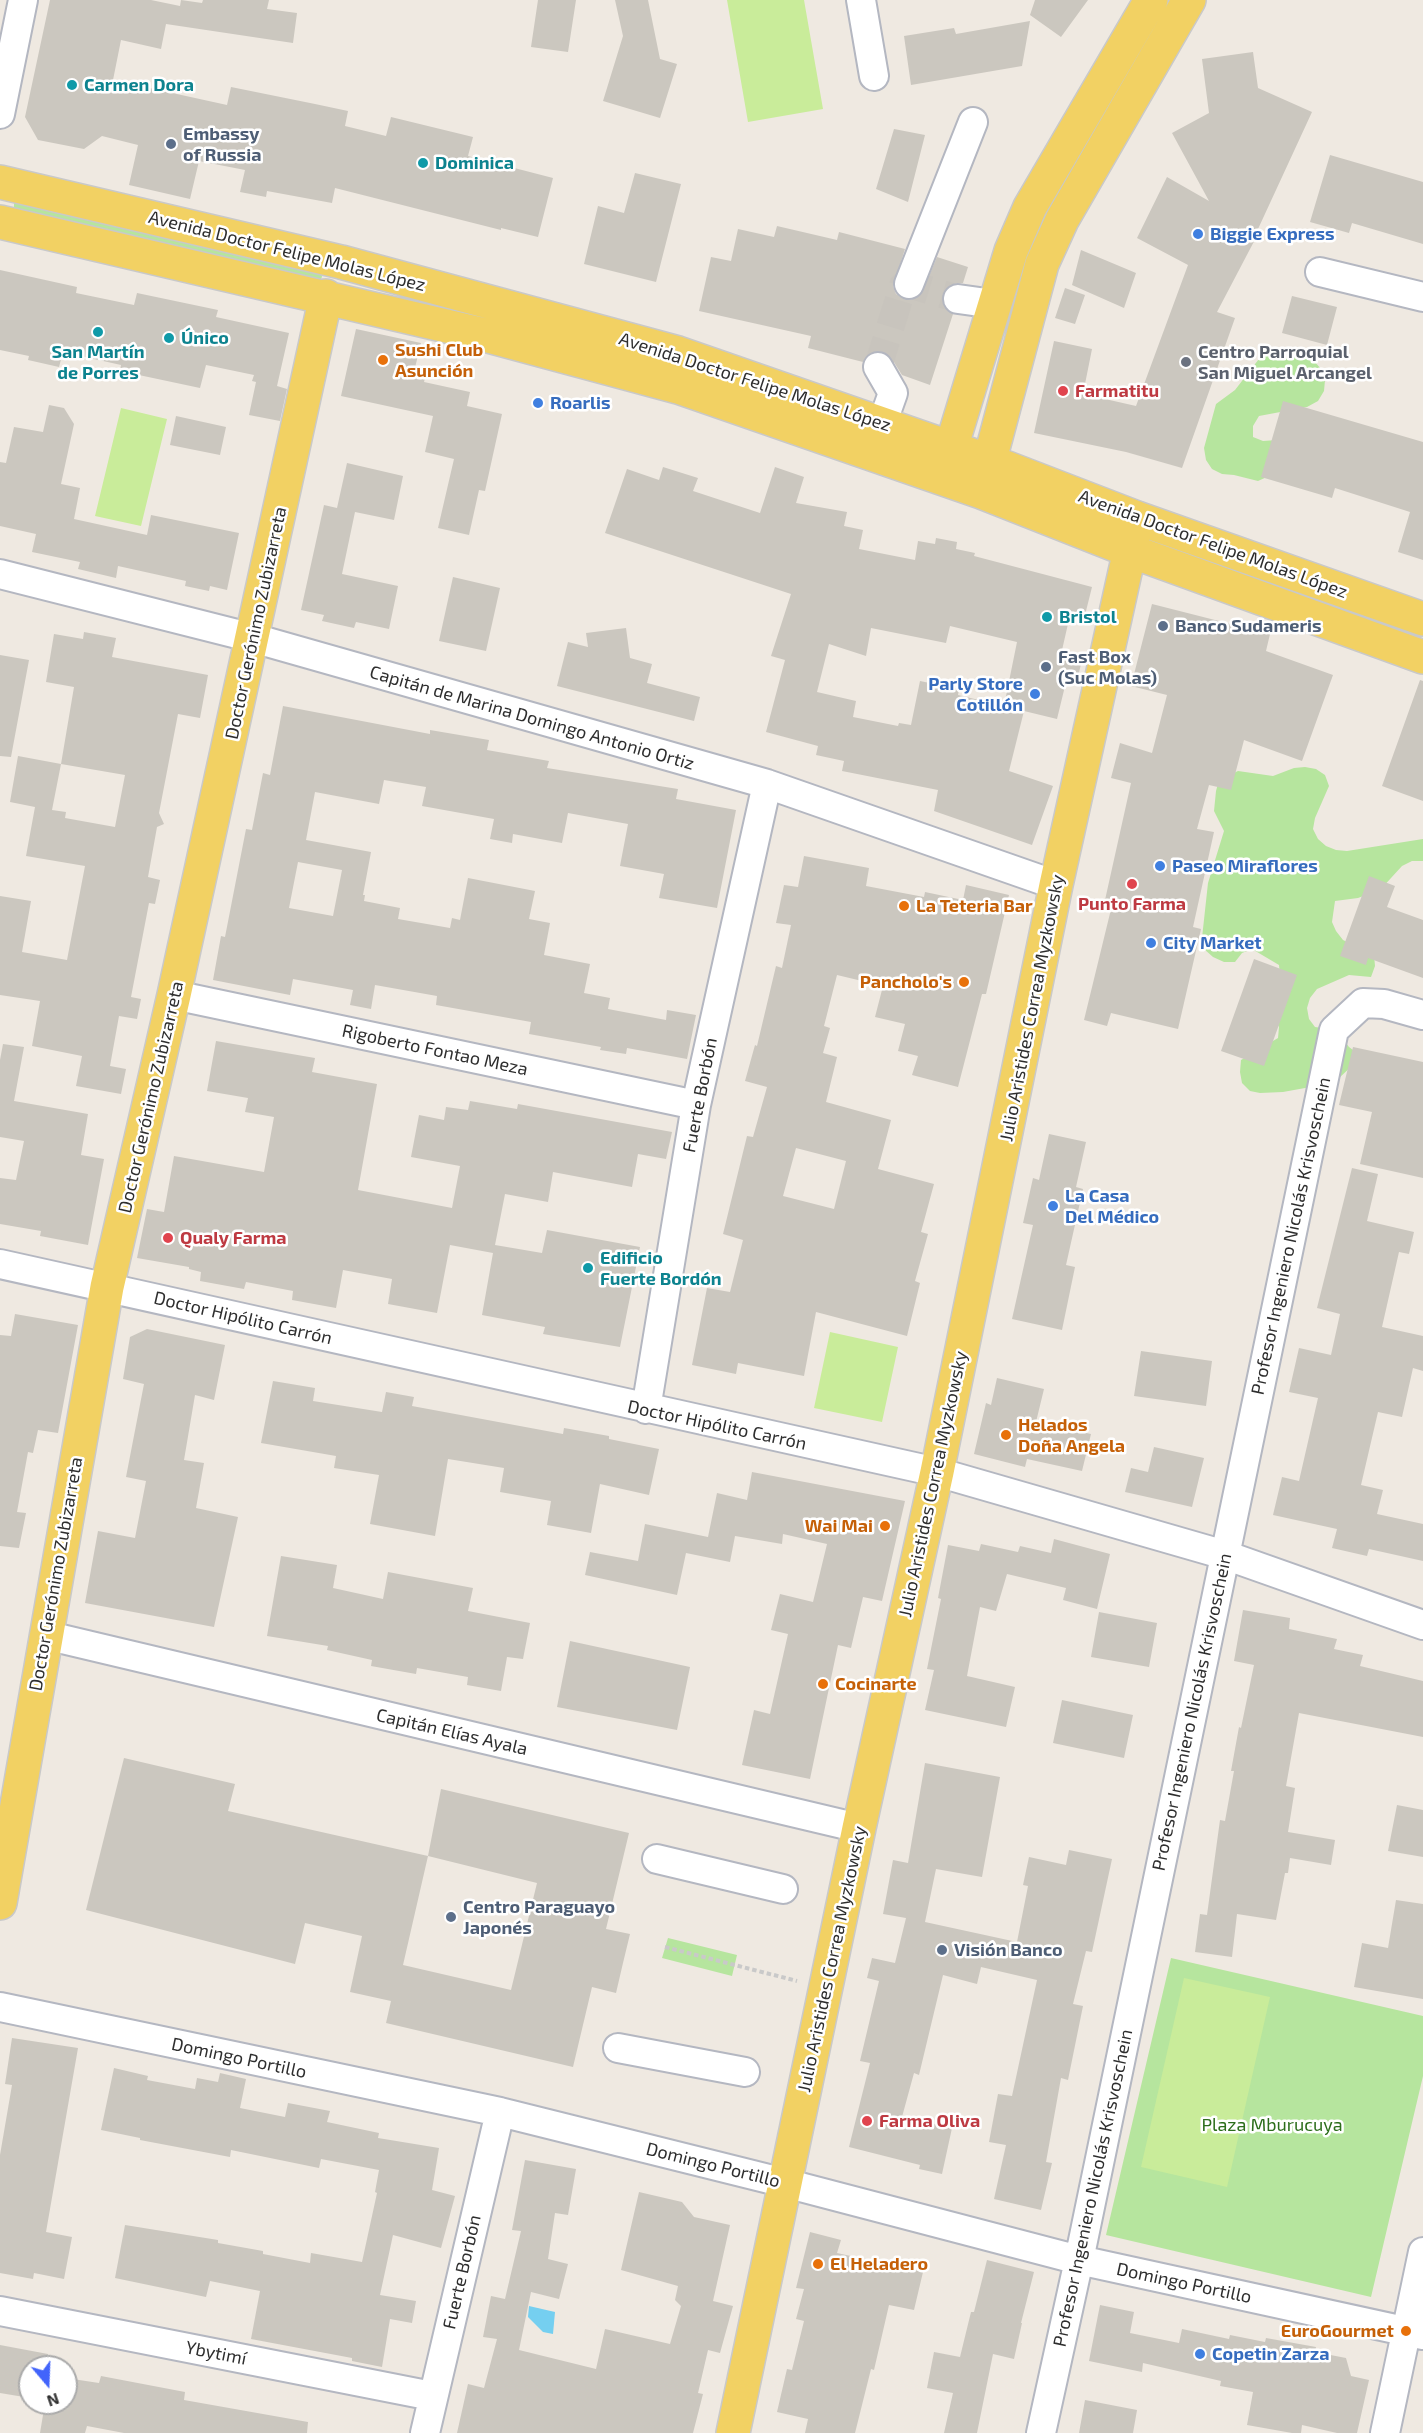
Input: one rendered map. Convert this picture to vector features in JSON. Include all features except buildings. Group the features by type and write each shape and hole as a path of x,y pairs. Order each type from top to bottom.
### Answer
{"main road":[{"path":"946,463 1011,251 1030,207 1151,0"},
{"path":"981,492 1042,264 1062,220 1189,0"},
{"name":"Avenida Doctor Felipe Molas López","path":"0,182 341,262 678,353 882,424 946,463 981,492 1423,619"},
{"name":"Avenida Doctor Felipe Molas López","path":"0,222 485,335 946,463 989,461 1133,534 1423,657"},
{"path":"326,297 361,282 459,307 492,303"},
{"name":"Doctor Gerónimo Zubizarreta","path":"0,1903 107,1287 253,638 326,297"},
{"name":"Julio Aristides Correa Myzkowsky","path":"733,2433 859,1828 937,1472 1056,885 1133,534"}],"street":[{"path":"0,114 23,0"},
{"path":"861,0 874,76"},
{"path":"909,284 973,122"},
{"path":"1320,272 1423,297"},
{"path":"958,299 994,304"},
{"path":"878,367 892,393 882,424"},
{"name":"Capitán de Marina Domingo Antonio Ortiz","path":"0,574 253,638 767,784 1056,885"},
{"name":"Fuerte Borbón","path":"646,1409 696,1106 767,784"},
{"name":"Rigoberto Fontao Meza","path":"174,995 696,1106"},
{"name":"Profesor Ingeniero Nicolás Krisvoschein","path":"1041,2433 1079,2260 1334,1030 1363,1003 1384,1004 1423,1015"},
{"name":"Doctor Hipólito Carrón","path":"0,1264 937,1472 1225,1555 1423,1625"},
{"name":"Capitán Elías Ayala","path":"45,1635 859,1828"},
{"path":"657,1859 783,1889"},
{"name":"Domingo Portillo","path":"0,2007 500,2112 1079,2260 1415,2333"},
{"path":"618,2048 745,2072"},
{"name":"Fuerte Borbón","path":"425,2433 500,2112"},
{"path":"1385,2433 1415,2333 1423,2252"},
{"name":"Ybytimí","path":"0,2311 432,2396"}],"path":[{"path":"665,1947 797,1981"}],"green space":[{"path":"727,0 804,0 823,109 748,122"},
{"path":"14,202 321,272 322,277 319,282 14,208"},
{"path":"1262,355 1283,359 1305,356 1321,369 1325,380 1324,391 1318,401 1307,407 1259,416 1253,426 1253,437 1263,441 1277,440 1269,476 1258,481 1222,474 1212,469 1206,460 1204,448 1216,404 1235,390"},
{"path":"121,408 167,419 141,526 95,516"},
{"path":"1294,768 1316,769 1325,775 1329,786 1315,818 1313,829 1318,839 1326,846 1347,851 1423,839 1423,861 1412,861 1402,866 1380,890 1358,898 1335,901 1332,922 1336,931 1343,940 1374,955 1375,966 1371,977 1349,975 1317,989 1310,998 1307,1008 1309,1019 1315,1027 1336,1030 1349,1047 1357,1053 1354,1064 1338,1079 1327,1084 1283,1092 1260,1093 1250,1091 1242,1083 1241,1060 1278,1038 1279,1027 1270,1007 1280,976 1279,965 1252,949 1242,953 1235,962 1224,962 1213,957 1204,949 1202,938 1208,883 1224,831 1214,811 1216,791 1219,780 1238,771 1273,776"},
{"path":"830,1332 898,1347 882,1422 814,1408"},
{"path":"668,1938 737,1955 732,1976 662,1958"},
{"name":"Plaza Mburucuya","path":"1171,1958 1423,2016 1423,2076 1371,2297 1106,2235"},
{"path":"1184,1978 1270,1997 1227,2187 1141,2167"}],"water":[{"path":"529,2306 555,2312 553,2334 543,2332 528,2317"}],"tunnel":[{"path":"878,367 903,286 909,284 958,299"}],"place":[{"name":"Carmen Dora","path":"72,85"},
{"name":"Embassy of Russia","path":"171,144"},
{"name":"Dominica","path":"423,163"},
{"name":"Biggie Express","path":"1198,234"},
{"name":"San Martín de Porres","path":"98,332"},
{"name":"Único","path":"169,338"},
{"name":"Sushi Club Asunción","path":"383,360"},
{"name":"Centro Parroquial San Miguel Arcangel","path":"1186,362"},
{"name":"Farmatitu","path":"1063,391"},
{"name":"Roarlis","path":"538,403"},
{"name":"Bristol","path":"1047,617"},
{"name":"Banco Sudameris","path":"1163,626"},
{"name":"Fast Box (Suc Molas)","path":"1046,667"},
{"name":"Parly Store Cotillón","path":"1035,694"},
{"name":"Paseo Miraflores","path":"1160,866"},
{"name":"Punto Farma","path":"1132,884"},
{"name":"La Teteria Bar","path":"904,906"},
{"name":"City Market","path":"1151,943"},
{"name":"Pancholo's","path":"964,982"},
{"name":"La Casa Del Médico","path":"1053,1206"},
{"name":"Qualy Farma","path":"168,1238"},
{"name":"Edificio Fuerte Bordón","path":"588,1268"},
{"name":"Helados Doña Angela","path":"1006,1435"},
{"name":"Wai Mai","path":"885,1526"},
{"name":"Cocinarte","path":"823,1684"},
{"name":"Centro Paraguayo Japonés","path":"451,1917"},
{"name":"Visión Banco","path":"942,1950"},
{"name":"Farma Oliva","path":"867,2121"},
{"name":"El Heladero","path":"818,2264"},
{"name":"EuroGourmet","path":"1406,2331"},
{"name":"Copetin Zarza","path":"1200,2354"}]}
